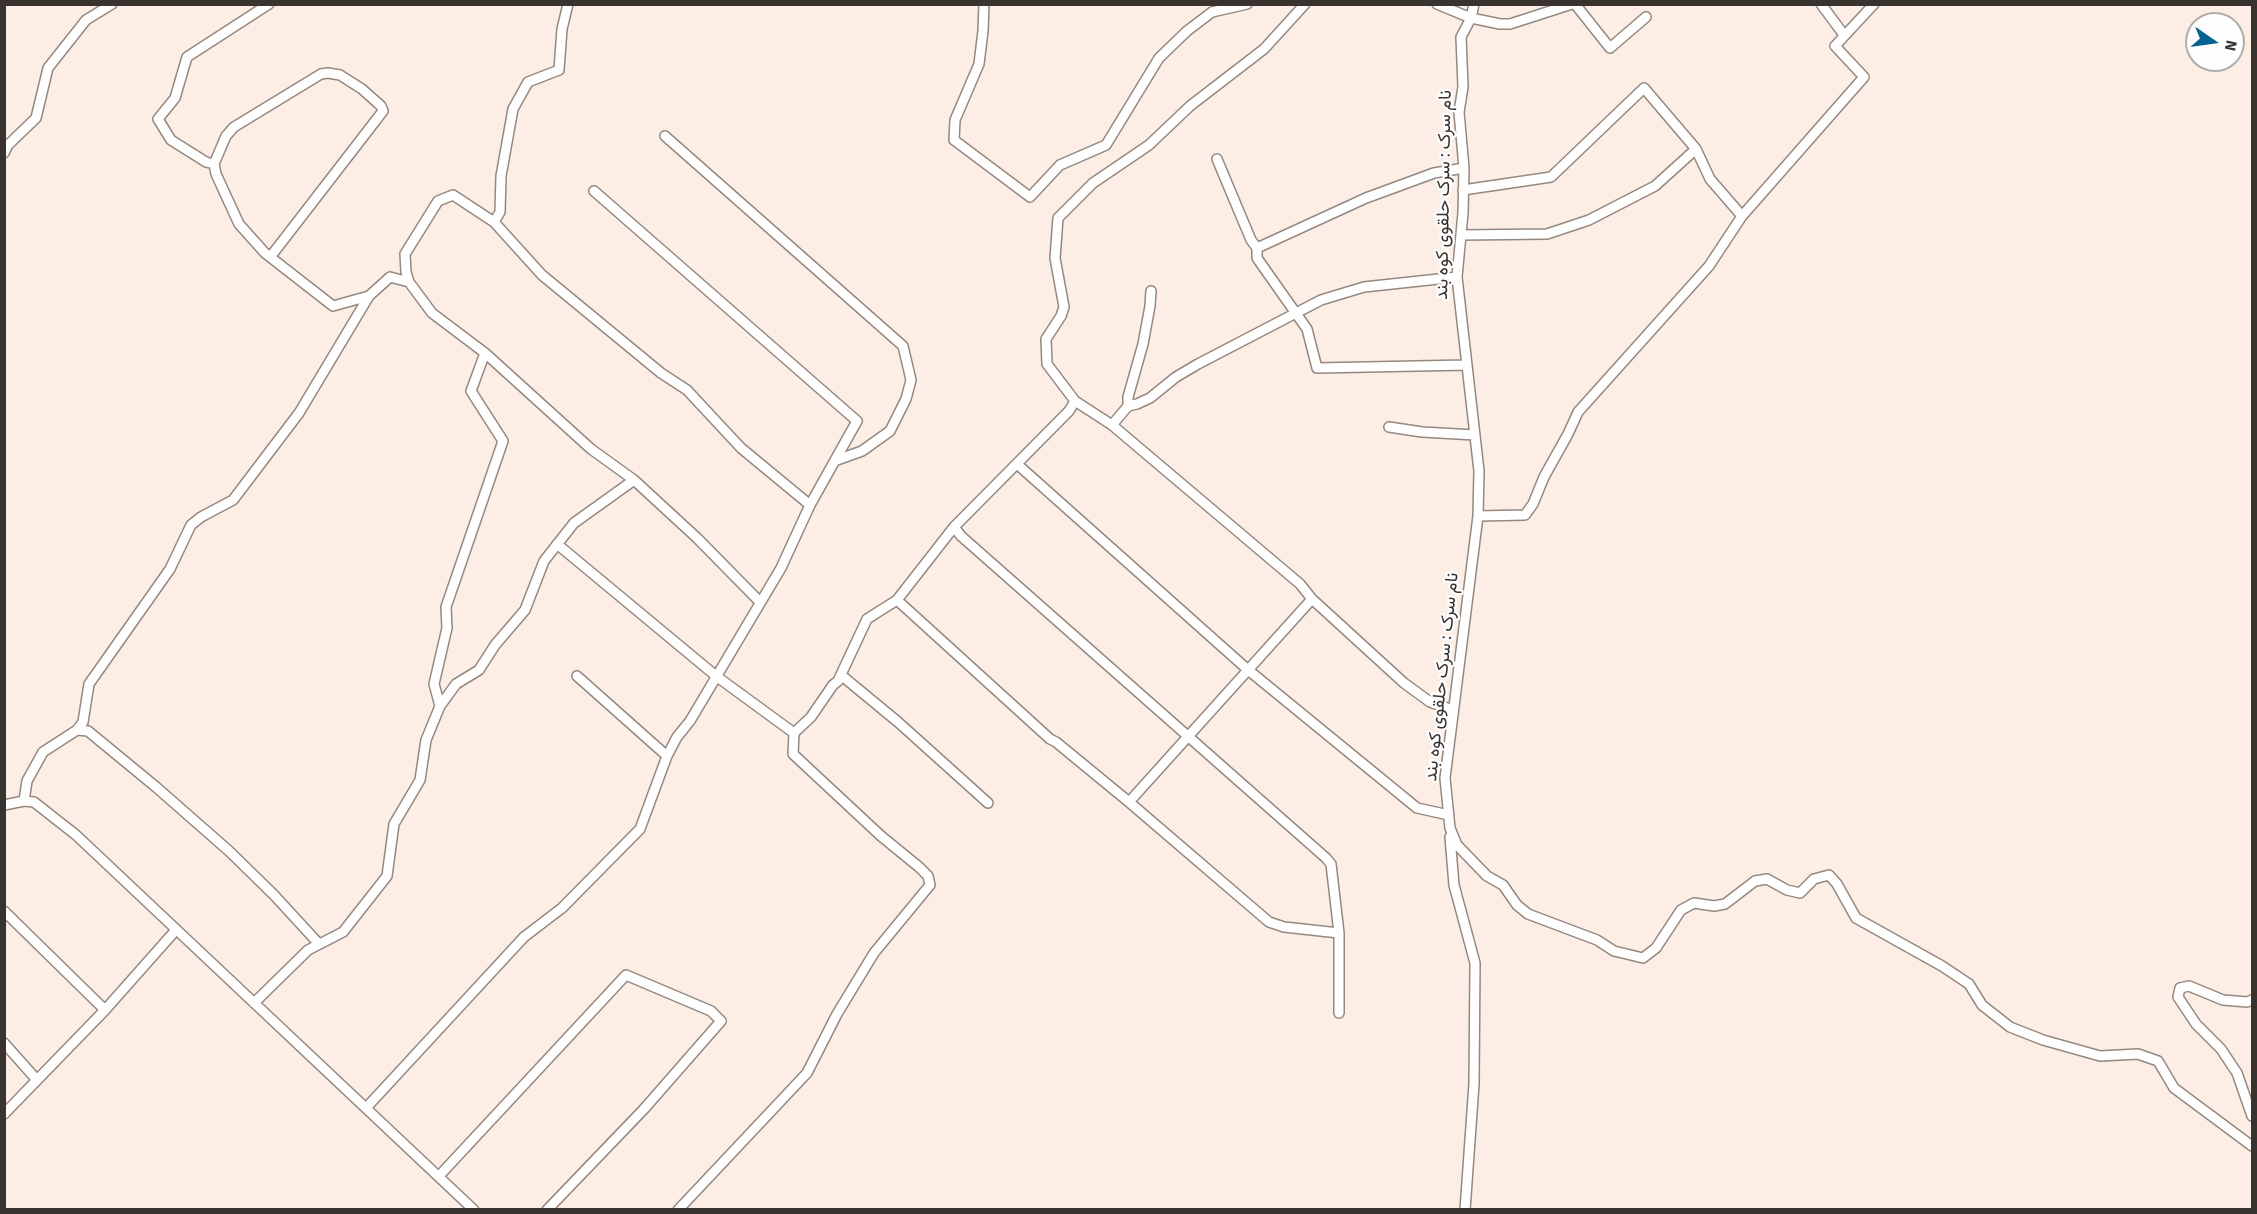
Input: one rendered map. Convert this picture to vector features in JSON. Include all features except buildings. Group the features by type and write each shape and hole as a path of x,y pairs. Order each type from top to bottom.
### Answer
{"street":[{"path":"6,148 36,118 48,68 86,21 112,4"},
{"path":"214,164 206,162 171,140 158,119 175,98 187,57 269,4"},
{"path":"494,222 500,212 501,176 513,109 528,82 559,70 562,29 568,4"},
{"path":"984,4 979,64 955,120 954,140 1030,197 1060,165 1106,145 1160,58 1187,31 1213,8 1247,4"},
{"path":"1305,4 1264,49 1190,106 1149,145 1093,183 1058,218 1055,258 1064,307 1046,339 1047,364 1076,401 1112,425 1300,584 1312,599 1404,683 1430,702 1453,710"},
{"path":"1437,4 1471,18 1510,24 1574,4 1610,48 1646,17"},
{"name":"نام سرک : سرک حلقوی کوه بند","path":"1474,4 1471,18 1461,36 1463,87 1459,112 1464,168 1458,277 1479,471 1478,516 1445,778 1450,828 1457,845 1487,876 1503,885 1517,904 1528,914 1597,940 1614,951 1643,958 1656,948 1681,910 1694,903 1714,906 1725,904 1755,881 1767,879 1786,890 1800,893 1814,879 1829,875 1837,884 1856,918 1942,966 1969,984 1982,1005 2010,1027 2043,1040 2100,1056 2138,1054 2158,1061 2174,1088 2253,1146"},
{"path":"1821,4 1844,35"},
{"path":"1478,516 1525,515 1533,504 1544,477 1578,412 1709,266 1743,216 1864,77 1834,46 1874,4"},
{"path":"271,256 383,111 381,106 363,89 340,75 321,74 234,127 226,136 214,164 216,174 239,224 265,253 333,306 369,296"},
{"path":"1463,190 1551,177 1644,88 1696,149 1710,179 1743,216"},
{"path":"665,136 903,346 911,380 906,399 891,431 862,451 837,460"},
{"path":"1462,235 1547,234 1589,220 1655,186 1696,149"},
{"path":"1217,159 1247,231 1257,248 1257,258 1306,329 1317,368 1467,365"},
{"path":"1257,248 1366,198 1434,173 1464,168"},
{"path":"366,1108 524,937 562,908 640,829 667,756 677,737 690,721 781,568 810,505 857,421 594,190"},
{"path":"760,602 697,538 634,480 591,449 484,352 432,313 410,282 406,272 405,254 438,201 453,195 494,222 542,275 661,373 687,390 741,448 810,505"},
{"path":"24,801 27,781 43,752 77,730 83,722 89,684 170,569 191,525 233,500 299,414 369,296 390,277 410,282"},
{"path":"1112,425 1128,406 1149,398 1176,377 1321,300 1364,287 1458,277"},
{"path":"1128,406 1128,397 1143,344 1151,291"},
{"path":"440,706 434,684 447,628 446,607 503,441 471,391 484,352"},
{"path":"678,1209 807,1073 837,1014 874,953 930,885 928,876 919,867 881,836 793,754 794,734 811,717 841,675 867,619 897,600 954,527 1069,411 1076,401"},
{"path":"1389,427 1422,432 1475,435"},
{"path":"1017,464 1247,669 1417,808 1449,815"},
{"path":"254,1003 308,950 343,932 387,876 394,824 420,780 426,740 440,706 456,684 479,670 495,645 525,610 544,561 573,523 634,480"},
{"path":"954,527 961,536 1331,864 1339,933 1339,1013"},
{"path":"557,544 716,676 794,734"},
{"path":"1129,802 1312,599"},
{"path":"897,600 1050,739 1129,802 1269,922 1284,927 1339,933"},
{"path":"841,675 898,722 988,804"},
{"path":"577,676 667,756"},
{"path":"77,730 88,731 229,851 319,944"},
{"path":"4,805 34,801 76,835 175,931 474,1209"},
{"path":"1450,828 1454,885 1475,963 1474,1084 1465,1209"},
{"path":"4,911 105,1010"},
{"path":"4,1114 105,1010 175,931"},
{"path":"439,1176 626,975 711,1011 721,1021 644,1109 547,1209"},
{"path":"2253,1000 2247,1002 2223,1000 2189,986 2180,988 2178,997 2196,1024 2221,1049 2237,1073 2253,1116"},
{"path":"4,1043 38,1080"}]}
